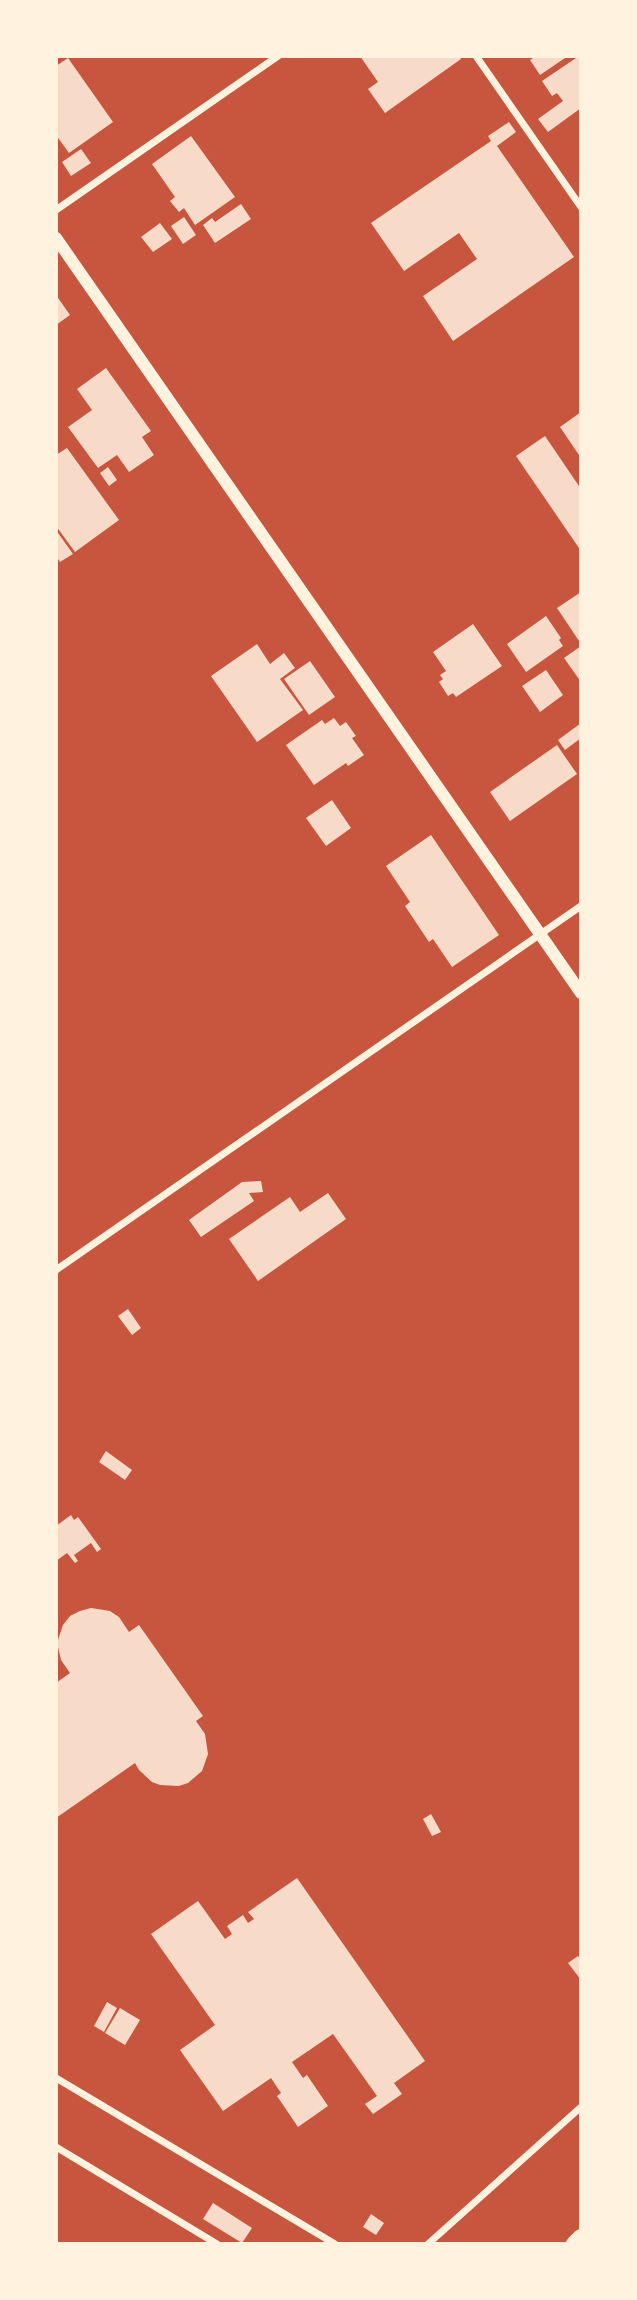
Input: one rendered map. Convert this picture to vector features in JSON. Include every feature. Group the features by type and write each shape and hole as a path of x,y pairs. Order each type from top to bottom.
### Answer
{"main road":[{"path":"575,2244 581,2238"}],"street":[{"path":"56,210 278,56"},
{"path":"476,56 581,207"},
{"path":"56,238 581,993"},
{"path":"56,1270 581,906"},
{"path":"56,2078 335,2244"},
{"path":"428,2244 581,2107"},
{"path":"56,2147 217,2244"}],"building":[{"path":"360,56 459,56 461,59 385,113 368,89 378,82"},
{"path":"531,56 568,56 540,75 530,60 533,58"},
{"path":"579,56 581,108 548,132 538,119 563,101 557,93 552,96 542,81"},
{"path":"68,58 113,122 69,153 56,135 56,66"},
{"path":"509,122 516,132 497,146 574,257 453,341 423,296 477,259 459,233 404,271 371,223 491,141 488,136"},
{"path":"191,136 235,197 195,225 184,208 179,212 170,201 175,197 152,164"},
{"path":"81,149 91,163 71,176 62,162"},
{"path":"241,204 251,219 215,243 203,225 212,218 215,222"},
{"path":"184,217 196,235 183,244 171,226"},
{"path":"160,223 172,239 153,252 141,237"},
{"path":"56,295 70,315 56,325"},
{"path":"106,368 151,431 142,437 154,455 129,472 117,455 98,468 68,427 92,410 77,389"},
{"path":"581,412 581,458 560,427"},
{"path":"545,436 581,489 581,551 516,456"},
{"path":"67,448 119,520 75,552 56,526 56,455"},
{"path":"108,467 117,480 109,486 100,473"},
{"path":"56,530 73,554 60,562 56,556"},
{"path":"581,592 581,640 579,641 557,608"},
{"path":"546,616 561,638 559,640 563,646 526,672 507,644"},
{"path":"473,624 502,666 456,697 453,693 448,696 439,682 443,679 440,675 446,671 433,652"},
{"path":"257,644 270,664 284,653 295,668 280,679 303,710 257,742 211,676"},
{"path":"581,646 581,682 564,658"},
{"path":"310,661 335,697 309,715 284,679"},
{"path":"546,670 563,695 540,712 522,686"},
{"path":"334,718 340,726 346,722 356,736 352,738 364,755 348,766 346,763 314,785 286,745 322,720 325,724"},
{"path":"581,723 581,738 565,750 558,740"},
{"path":"557,745 577,774 510,821 490,792"},
{"path":"332,800 351,828 326,846 306,818"},
{"path":"431,835 499,935 452,967 433,939 429,942 405,906 410,902 386,866"},
{"path":"261,1181 263,1192 249,1193 254,1201 201,1237 189,1220 242,1182"},
{"path":"328,1193 346,1219 258,1281 229,1239 290,1197 300,1212"},
{"path":"128,1309 141,1328 132,1335 118,1316"},
{"path":"106,1451 132,1470 125,1480 99,1462"},
{"path":"71,1515 74,1520 78,1517 101,1549 97,1552 91,1543 74,1555 78,1561 75,1563 67,1553 56,1561 56,1526"},
{"path":"91,1608 110,1611 119,1617 129,1632 139,1625 203,1716 196,1721 205,1734 208,1754 202,1771 188,1783 179,1786 152,1782 135,1763 56,1818 56,1683 70,1673 61,1660 57,1643 63,1625 70,1616"},
{"path":"431,1814 441,1832 432,1836 423,1819"},
{"path":"297,1878 425,2061 394,2083 402,2094 373,2114 365,2104 377,2096 333,2034 292,2062 303,2078 307,2075 328,2106 298,2127 277,2096 281,2093 271,2078 223,2111 180,2050 215,2025 151,1934 198,1901 225,1939 232,1934 227,1926 243,1915 248,1923 254,1919 248,1912"},
{"path":"578,1956 581,1960 581,1980 568,1963"},
{"path":"107,2002 117,2008 104,2032 94,2026"},
{"path":"120,2008 140,2020 125,2045 105,2033"},
{"path":"213,2203 252,2228 242,2243 203,2219"},
{"path":"371,2214 384,2223 376,2235 363,2227"}]}
